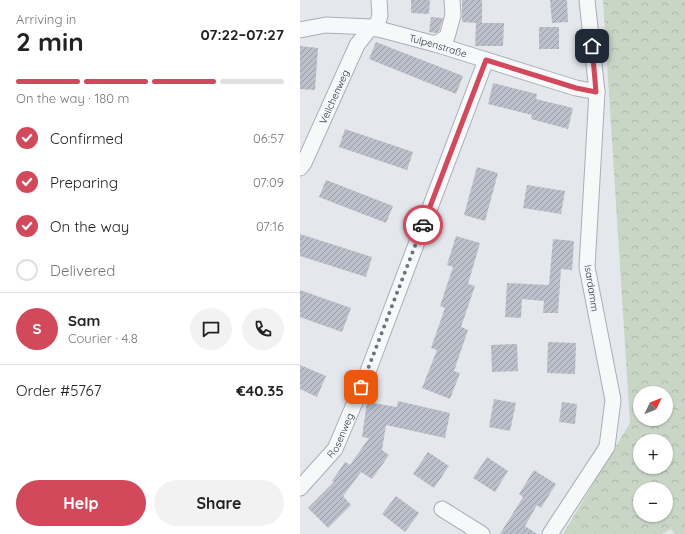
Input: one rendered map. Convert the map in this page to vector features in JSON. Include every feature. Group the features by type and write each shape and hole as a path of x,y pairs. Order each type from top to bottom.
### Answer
{"street":[{"path":"374,28 380,15 379,0"},
{"path":"435,44 447,37 453,14 452,0"},
{"name":"Isardamm","path":"550,534 607,447 613,400 587,267 596,92 587,0"},
{"name":"Tulpenstraße","path":"300,30 326,25 374,28 435,44 576,88 596,92"},
{"name":"Veilchenweg","path":"300,168 304,163 357,45 374,28"},
{"name":"Rosenweg","path":"300,488 335,450 367,374 486,60"},
{"path":"442,509 482,534"}],"green space":[{"path":"603,0 685,0 685,534 675,534 671,529 662,534 563,534 630,423"}],"building":[{"path":"411,0 430,0 429,14 411,13"},
{"path":"462,0 482,0 482,23 504,23 503,46 475,46 476,23 462,22"},
{"path":"550,0 567,0 568,22 552,23"},
{"path":"431,17 443,18 439,31 436,33 429,32"},
{"path":"539,27 559,27 559,49 539,49"},
{"path":"376,42 463,76 456,94 369,59"},
{"path":"300,46 318,48 315,90 300,89"},
{"path":"493,83 537,94 536,99 573,108 568,129 531,119 532,115 488,104"},
{"path":"345,129 413,152 407,170 339,147"},
{"path":"477,167 498,173 485,221 464,215"},
{"path":"326,180 393,206 386,223 319,197"},
{"path":"527,185 565,191 561,214 523,208"},
{"path":"300,234 372,257 366,277 300,256"},
{"path":"456,236 480,243 468,284 475,286 461,327 468,330 454,371 460,373 450,399 422,388 437,350 431,348 445,308 440,306 453,267 447,265"},
{"path":"553,239 574,241 572,270 561,269 558,313 543,313 544,301 522,299 521,318 505,317 507,283 549,285"},
{"path":"300,290 351,308 342,332 300,317"},
{"path":"548,342 576,343 575,374 547,373"},
{"path":"517,344 518,371 492,372 491,345"},
{"path":"300,365 326,376 317,397 300,389"},
{"path":"494,399 516,403 510,431 489,427"},
{"path":"398,401 450,413 445,438 386,425 382,450 389,455 372,479 361,472 343,496 351,505 328,528 308,508 334,482 332,481 345,462 350,465 369,438 362,437 367,402 397,407"},
{"path":"562,402 577,404 575,424 559,422"},
{"path":"428,452 449,466 434,488 413,474"},
{"path":"487,457 508,471 495,492 473,478"},
{"path":"534,470 556,484 541,508 537,505 525,526 537,534 500,534 523,497 519,494"},
{"path":"396,496 419,513 405,532 382,514"}],"way so far":[{"path":"361,387 423,225"}],"route":[{"path":"423,225 486,60 576,88 596,92 592,46"}]}
